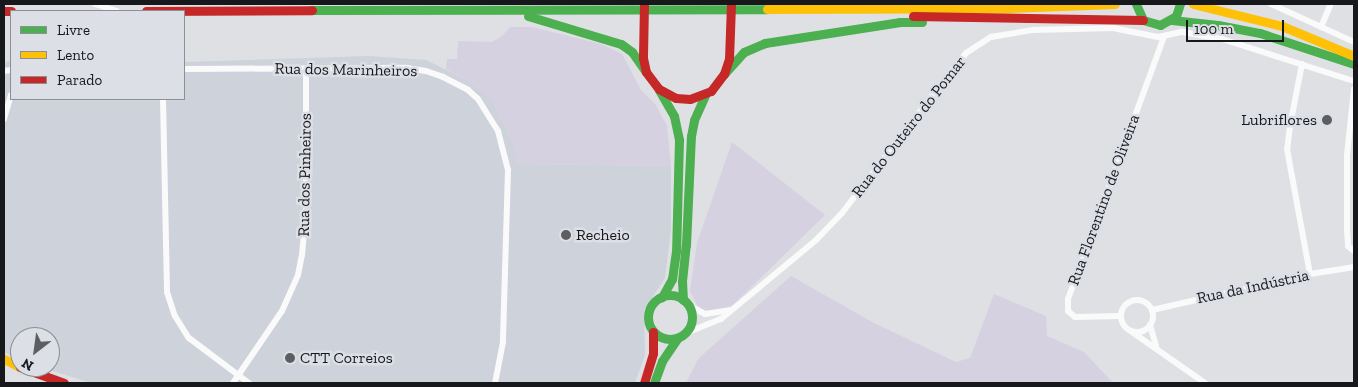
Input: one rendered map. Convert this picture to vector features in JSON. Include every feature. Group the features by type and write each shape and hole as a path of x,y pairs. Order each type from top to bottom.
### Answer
{"main road":[{"path":"508,11 550,4"},
{"path":"644,4 646,72"},
{"path":"659,89 683,99 695,99 705,95 717,86 724,74 729,59 730,4"},
{"path":"933,4 965,8"},
{"path":"185,11 965,8 1115,4"},
{"path":"1136,4 1143,20"},
{"path":"1172,20 1176,16 1180,4"},
{"path":"1193,4 1282,26 1354,56"},
{"path":"185,16 729,14 1143,20 1154,25 1172,20 1218,25 1260,33 1354,64"},
{"path":"527,15 622,44 632,52 659,89 674,116 679,140 676,251 672,279 662,297 653,303 648,312 648,322 653,332 653,353 644,383"},
{"path":"724,74 744,52 765,43 900,22 988,20 1002,17"},
{"path":"654,383 662,361 677,339 686,333 692,320 682,281 686,245 691,136 694,120 705,95"},
{"path":"662,297 675,296 686,302"},
{"path":"653,332 664,339 677,339"},
{"path":"48,377 64,383"}],"street":[{"path":"95,4 114,10"},
{"path":"1271,4 1354,42"},
{"path":"1320,27 1331,4"},
{"name":"Rua do Outeiro do Pomar","path":"686,333 721,319 816,240 842,213 954,67 976,46 991,37 1004,33 1033,30 1113,28 1164,37 1182,32 1222,39 1354,81"},
{"name":"Rua Florentino de Oliveira","path":"1121,316 1075,318 1068,311 1068,299 1164,37"},
{"path":"1302,64 1290,126 1288,149 1310,274"},
{"name":"Rua dos Marinheiros","path":"185,69 407,68 426,71 443,77 468,90 478,100 493,120 502,142 508,170 503,342 495,383"},
{"name":"Rua dos Pinheiros","path":"233,383 282,311 298,275 306,211 306,69"},
{"path":"1354,89 1347,156 1347,241 1354,251"},
{"path":"4,119 10,98"},
{"path":"164,100 167,292 175,316 189,338 249,383"},
{"name":"Rua da Indústria","path":"1152,310 1310,274 1354,267"},
{"path":"1156,346 1150,325 1152,310 1146,302 1136,300 1127,303 1121,316 1125,326 1156,346 1205,383"},
{"path":"686,302 705,314 732,310"},
{"path":"1129,330 1138,332 1150,325"}],"shaded area":[{"path":"510,27 532,27 601,44 622,54 641,90 656,105 667,126 671,166 517,164 512,140 491,98 467,80 446,69 447,59 457,59 458,41 492,42 502,36"},
{"path":"368,56 426,60 467,80 491,98 512,140 518,164 671,166 671,229 665,278 644,310 645,355 635,383 91,383 60,373 60,327 10,327 10,355 4,352 4,62 10,61 10,100 185,100 185,62"},
{"path":"732,142 825,215 733,305 722,310 706,311 697,305 690,291 697,243"},
{"path":"791,276 874,323 956,362 970,358 994,294 1046,316 1047,336 1084,352 1113,383 686,383 698,359"}],"traffic: fast":[{"path":"1136,4 1143,20 1160,25 1176,16 1180,4"},
{"path":"312,10 767,9"},
{"path":"528,16 621,44 632,52 646,72"},
{"path":"1172,20 1218,25 1260,33 1354,64"},
{"path":"724,74 744,52 765,43 900,22 922,22"},
{"path":"659,90 674,116 679,140 676,251 672,279 662,297"},
{"path":"683,300 682,281 686,245 691,136 694,120 705,95"},
{"path":"674,295 686,301 691,308 692,317 691,326 686,333 679,338 666,339 654,333 649,326 648,313 654,301 661,296 674,295"},
{"path":"654,383 662,361 677,339"}],"traffic: slow":[{"path":"767,9 1009,8 1115,4"},
{"path":"1193,4 1282,26 1354,56"},
{"path":"4,359 10,362"}],"traffic: jam":[{"path":"644,4 643,58 646,72 659,89 676,98 690,99 711,91 724,74 729,59 731,4"},
{"path":"185,11 312,10"},
{"path":"4,11 10,11"},
{"path":"913,16 1143,20"},
{"path":"644,383 653,353 653,332"},
{"path":"48,377 64,383"}],"place":[{"name":"Lubriflores","path":"1327,120"},
{"name":"Recheio","path":"566,235"},
{"name":"CTT Correios","path":"290,358"}]}
